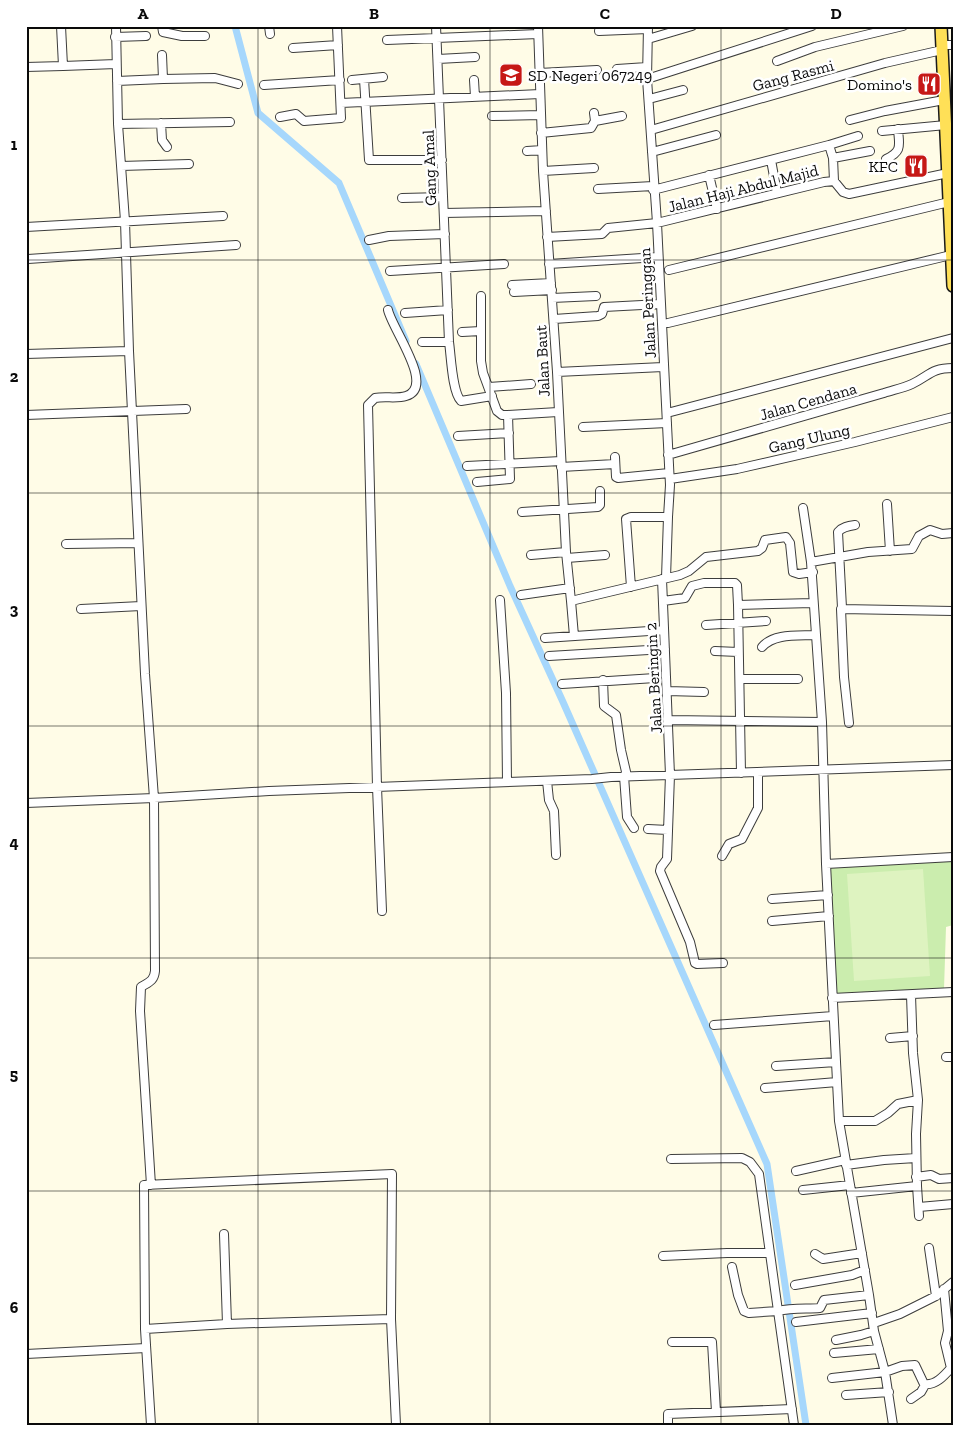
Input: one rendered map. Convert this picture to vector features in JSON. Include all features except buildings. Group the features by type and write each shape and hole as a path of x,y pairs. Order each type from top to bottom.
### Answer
{"main road":[{"path":"941,26 946,46 948,82 944,100 950,158 948,173 953,286"}],"street":[{"path":"61,26 63,66"},
{"path":"116,26 118,124 125,221 144,674 154,798 155,971 151,982 141,986 140,1012 152,1185"},
{"path":"280,117 296,114 304,121 340,119 342,116 337,26"},
{"name":"Gang Amal","path":"436,26 449,342 455,386 458,398 461,401 492,396"},
{"path":"648,39 692,26"},
{"path":"647,79 812,26"},
{"path":"776,61 815,47 903,26"},
{"path":"162,28 163,32 182,36 205,36"},
{"path":"600,31 648,28"},
{"name":"Jalan Peringgan","path":"648,28 647,79 653,188 657,223 669,476 664,579"},
{"path":"388,40 538,30"},
{"name":"Jalan Baut","path":"538,30 543,171 554,319 564,510 574,636"},
{"path":"115,37 146,36"},
{"path":"294,48 338,45"},
{"name":"Gang Rasmi","path":"651,130 946,46"},
{"path":"162,55 163,80"},
{"path":"438,59 475,57"},
{"path":"26,67 116,64"},
{"path":"617,69 647,67"},
{"path":"539,73 597,70"},
{"path":"352,80 383,77"},
{"path":"117,81 215,78 238,84"},
{"path":"364,79 369,160 442,160"},
{"path":"264,85 340,80"},
{"path":"474,80 475,97"},
{"path":"648,99 683,90"},
{"path":"341,103 540,94"},
{"path":"850,120 944,100"},
{"path":"541,133 591,128 595,121 594,113"},
{"path":"492,116 541,115"},
{"path":"595,121 622,116"},
{"path":"118,124 230,122"},
{"path":"161,123 162,140 167,147"},
{"path":"886,159 896,154 899,149 898,129"},
{"path":"882,131 898,129 948,131"},
{"path":"652,152 716,135"},
{"path":"598,189 653,188 771,160 858,136"},
{"path":"829,145 833,158 834,181"},
{"path":"527,151 542,150"},
{"path":"833,158 870,151"},
{"path":"771,160 777,193"},
{"path":"121,166 189,164"},
{"path":"543,171 594,168"},
{"name":"Jalan Haji Abdul Majid","path":"547,237 602,234 608,228 657,223 824,182 834,181 844,192 850,194 948,173"},
{"path":"709,175 717,209"},
{"path":"402,198 444,197"},
{"path":"669,270 949,202"},
{"path":"444,213 546,211"},
{"path":"26,227 223,216"},
{"path":"369,240 389,236 445,234"},
{"path":"28,259 125,254 236,245"},
{"path":"668,323 951,256"},
{"path":"549,264 658,257"},
{"path":"390,271 504,264"},
{"path":"513,288 596,296"},
{"path":"481,296 481,361 483,373 497,411 502,415 558,412"},
{"path":"554,319 598,316 602,314 604,307 661,304"},
{"path":"382,911 368,405 375,398 392,396 400,398 408,396 414,392 417,385 412,361 391,322 388,310"},
{"path":"405,313 448,310"},
{"path":"462,332 481,331"},
{"path":"667,413 953,338"},
{"path":"422,342 449,342"},
{"path":"26,354 129,351"},
{"path":"557,372 664,367"},
{"name":"Jalan Cendana","path":"668,455 884,393 913,384 931,372 953,368"},
{"path":"489,387 531,384"},
{"path":"26,415 186,409"},
{"path":"477,482 510,479 508,415"},
{"name":"Gang Ulung","path":"561,464 615,461 616,477 618,478 669,476 737,469 953,417"},
{"path":"583,428 667,422"},
{"path":"458,436 509,432"},
{"path":"467,466 561,464"},
{"path":"522,512 598,507 600,505 600,491"},
{"path":"887,504 890,551"},
{"path":"803,508 812,572 822,722 828,916 839,1121 874,1327 889,1392 893,1425"},
{"path":"631,587 626,519 631,517 668,516"},
{"path":"849,723 840,613 842,608 838,532 846,526 855,525"},
{"path":"811,562 868,552 912,549 919,536 930,530 942,534 953,533"},
{"path":"571,601 664,579 689,571 706,557 758,551 762,548 765,540 786,537 790,543 793,572 799,574 812,572"},
{"path":"66,544 138,543"},
{"path":"531,555 605,555"},
{"name":"Jalan Beringin 2","path":"664,579 663,601 670,775 667,859 660,867 660,871 690,942 695,963 723,963"},
{"path":"663,601 685,598 692,586 730,583 737,585 742,773"},
{"path":"522,595 570,588"},
{"path":"500,600 506,693 508,782"},
{"path":"738,605 813,603"},
{"path":"81,609 141,606"},
{"path":"842,608 953,611"},
{"path":"706,625 766,621"},
{"path":"545,638 664,630"},
{"path":"762,647 774,638 816,635"},
{"path":"548,656 665,649"},
{"path":"715,651 738,652"},
{"path":"562,684 655,678"},
{"path":"740,679 798,679"},
{"path":"603,680 603,705 615,712 616,715 626,776 627,818 634,828"},
{"path":"667,691 704,692"},
{"path":"668,720 822,722"},
{"path":"26,803 626,776 953,764"},
{"path":"722,856 729,844 742,839 758,808 758,772"},
{"path":"547,781 549,800 554,811 556,855"},
{"path":"648,829 668,830"},
{"path":"826,864 953,857"},
{"path":"772,898 828,895"},
{"path":"772,921 828,916"},
{"path":"832,998 953,992"},
{"path":"911,994 918,1100 916,1177 919,1211 953,1204"},
{"path":"714,1025 833,1016"},
{"path":"890,1038 913,1036"},
{"path":"776,1066 836,1062"},
{"path":"765,1088 837,1082"},
{"path":"839,1121 875,1121 898,1104 918,1100"},
{"path":"670,1159 736,1157 750,1162 758,1174 794,1425"},
{"path":"796,1171 846,1163 916,1158"},
{"path":"152,1425 145,1329 144,1185 392,1174 391,1319 396,1425"},
{"path":"916,1177 953,1178"},
{"path":"803,1190 917,1186"},
{"path":"224,1234 227,1324"},
{"path":"930,1248 936,1296"},
{"path":"663,1256 769,1253"},
{"path":"815,1254 823,1259 862,1253"},
{"path":"732,1267 738,1295 744,1311 749,1313 791,1308 796,1310 820,1308 824,1300 869,1294"},
{"path":"795,1285 852,1275 865,1270"},
{"path":"836,1340 861,1335 936,1296 953,1282"},
{"path":"911,1399 921,1392 925,1385 935,1383 952,1369 945,1343 948,1331 944,1289"},
{"path":"796,1322 872,1313"},
{"path":"145,1329 227,1324 391,1319"},
{"path":"672,1342 712,1342 716,1412"},
{"path":"26,1354 146,1348"},
{"path":"834,1353 879,1349"},
{"path":"832,1378 885,1372 902,1366 915,1365 925,1385"},
{"path":"846,1395 889,1392"},
{"path":"668,1425 668,1414 792,1408"}],"green space":[{"path":"952,861 953,925 946,927 944,989 835,995 830,868"},
{"path":"923,869 930,976 854,981 847,874"}],"waterway":[{"path":"235,26 258,113 339,183 406,341"},
{"path":"416,364 510,586 767,1164 806,1425"}],"place":[{"name":"SD Negeri 067249","path":"511,75"},
{"name":"Domino's","path":"929,84"},
{"name":"KFC","path":"916,166"}]}
